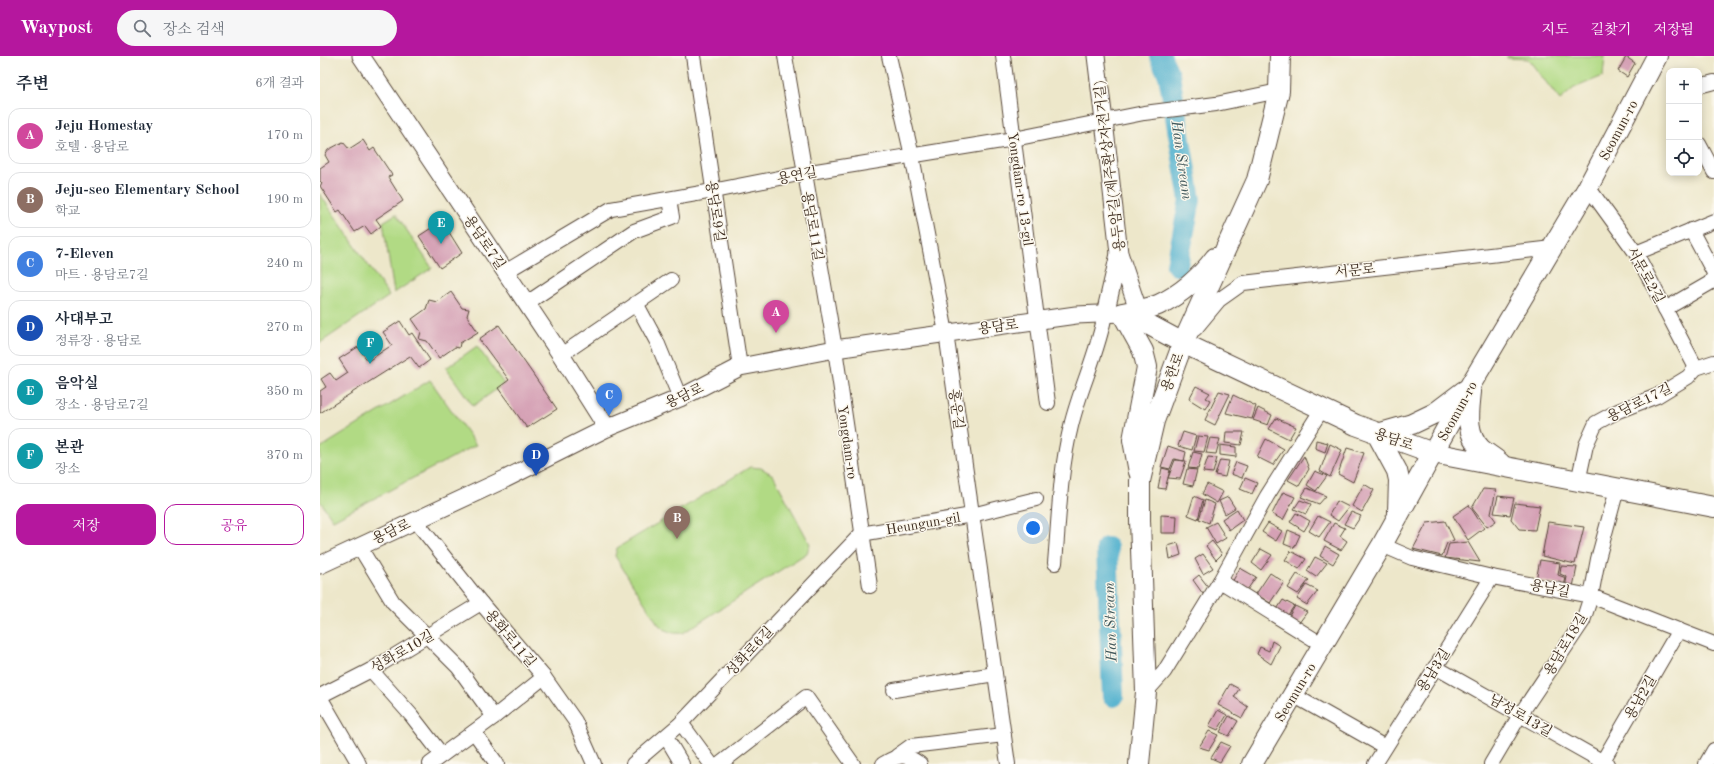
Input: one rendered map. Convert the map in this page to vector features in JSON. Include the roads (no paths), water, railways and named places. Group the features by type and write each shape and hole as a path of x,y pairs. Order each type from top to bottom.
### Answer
{"main road":[{"name":"용한로","path":"1143,764 1152,742 1146,698 1140,480 1154,421 1183,343 1257,180 1279,92 1280,56"},
{"name":"Seomun-ro","path":"1252,764 1382,545 1472,384 1588,187 1657,56"},
{"path":"1140,480 1133,440 1147,367 1143,351 1127,314 1157,305 1173,297 1193,282 1210,265 1235,228"},
{"name":"용담로","path":"1127,314 1183,343 1377,434 1433,453 1714,507"},
{"path":"1397,517 1398,476 1393,462 1377,434 1412,424 1436,413 1472,384"},
{"path":"1472,384 1468,421 1470,432 1482,450 1494,457 1506,468"}],"street":[{"name":"용담로9길","path":"693,56 740,367"},
{"name":"용담로11길","path":"785,56 835,349"},
{"name":"홍운길","path":"889,56 912,156 946,333 1008,764"},
{"name":"Yongdam-ro 13-gil","path":"1003,56 1039,321"},
{"name":"용두암길(제주환상자전거길)","path":"1096,56 1127,314"},
{"name":"용담로7길","path":"363,57 527,303 607,428"},
{"path":"1702,85 1714,82"},
{"name":"용연길","path":"505,272 611,209 804,173 1014,139 1104,121 1216,104 1279,92"},
{"path":"1702,150 1714,172"},
{"name":"서문로2길","path":"1588,187 1636,253 1696,368"},
{"path":"527,303 634,231 672,217 669,199"},
{"path":"1636,253 1714,221"},
{"path":"1665,308 1710,283 1714,274 1691,230"},
{"name":"서문로","path":"1183,343 1219,300 1243,283 1552,248"},
{"path":"1119,253 1127,314"},
{"path":"561,355 671,280"},
{"path":"636,303 657,342 680,398"},
{"path":"1048,403 1039,321 1076,315 1127,314"},
{"path":"1055,563 1063,459 1071,423 1102,334 1127,314"},
{"name":"용담로","path":"320,565 505,479 607,428 680,398 740,367 835,349 1039,321"},
{"name":"Yongdam-ro","path":"835,349 861,534"},
{"name":"용담로17길","path":"1578,482 1586,445 1596,423 1618,411 1657,396 1688,377 1696,368 1714,362"},
{"path":"1146,698 1164,672 1220,581 1268,496 1322,409"},
{"name":"용담로18길","path":"1492,764 1520,715 1583,621 1591,596 1598,558 1617,489"},
{"name":"Heungun-gil","path":"861,534 972,515 1036,499"},
{"name":"용화로11길","path":"415,520 481,604 544,677 575,721 594,764"},
{"path":"861,534 870,586"},
{"name":"성화로6길","path":"633,764 681,723 861,534"},
{"name":"용남길","path":"1382,545 1412,558 1492,577 1591,596 1714,644"},
{"path":"359,546 393,602 458,667 494,716"},
{"name":"용남3길","path":"1375,764 1492,577"},
{"path":"1220,581 1323,645"},
{"name":"성화로10길","path":"320,697 371,670 481,604"},
{"name":"용남2길","path":"1603,763 1679,630"},
{"name":"남성로13길","path":"1435,667 1603,763"},
{"path":"371,670 410,715 442,756"},
{"path":"894,690 995,674"},
{"path":"430,764 474,732 544,677"},
{"path":"1293,695 1385,747"},
{"path":"320,697 359,764"},
{"path":"720,764 806,697 853,764"},
{"path":"681,723 711,764"},
{"path":"474,732 497,764"},
{"path":"883,764 911,746 1004,735"},
{"path":"666,737 682,764"},
{"path":"1706,764 1714,750"},
{"path":"897,756 911,757 920,764"}],"waterway":[{"name":"Han Stream","path":"1160,56 1169,75 1190,200 1177,265"},
{"name":"Han Stream","path":"1107,548 1113,696"}],"place":[{"name":"음악실","path":"441,244"},
{"name":"Jeju Homestay","path":"776,333"},
{"name":"본관","path":"370,364"},
{"name":"7-Eleven","path":"609,416"},
{"name":"사대부고","path":"536,476"},
{"name":"Jeju-seo Elementary School","path":"677,539"}]}
